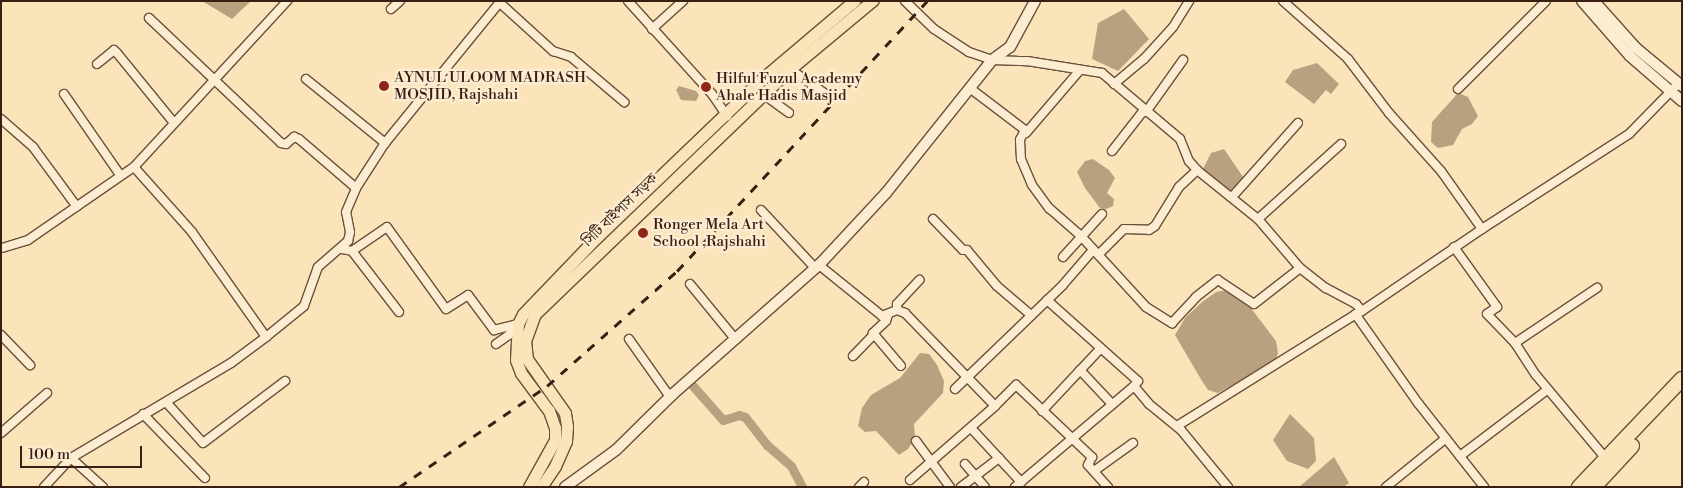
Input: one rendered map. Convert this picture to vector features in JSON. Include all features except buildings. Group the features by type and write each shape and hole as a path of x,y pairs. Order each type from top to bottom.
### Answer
{"highway":[{"path":"1579,487 1607,460 1682,379"},
{"path":"1594,487 1682,389"}],"main road":[{"path":"530,487 551,450 555,428 549,410 521,373 516,360 516,325 529,306 596,238 730,119 774,68 854,1"},
{"name":"সিটি বাইপাস সড়ক","path":"541,487 555,466 566,441 567,426 565,413 527,359 525,341 528,326 535,314 730,119 764,94 790,69 872,1"}],"street":[{"path":"2,248 28,240 134,167 287,1"},
{"path":"391,9 400,1"},
{"path":"628,1 712,94 730,119"},
{"path":"652,29 683,1"},
{"path":"906,1 934,29 969,52 992,60 1027,61 1102,73 1180,139 1197,170 1258,219 1300,268 1326,288 1351,298 1359,313 1446,438 1484,487"},
{"path":"565,487 616,450 670,397 817,266 886,192 992,60 1010,47 1035,1"},
{"path":"1114,84 1173,27 1189,1"},
{"path":"1283,1 1348,60 1389,114 1441,171 1482,229"},
{"path":"1458,89 1546,1"},
{"path":"1582,1 1630,56 1671,93 1682,100"},
{"path":"1177,426 1359,313 1454,247 1629,134 1680,85 1636,48 1594,1"},
{"path":"44,487 71,458 231,363 304,306 318,267 342,248 350,232 346,212 356,188 385,143 500,2 553,51 571,57 624,102"},
{"path":"149,18 216,79 281,143 286,144 294,137 299,139 356,188"},
{"path":"97,64 114,50 118,53 174,123"},
{"path":"1112,151 1183,60"},
{"path":"790,69 827,95"},
{"path":"1080,70 1020,140 1021,159 1032,184 1049,208 1081,236 1146,307 1172,323 1196,297 1218,280 1234,288 1254,304 1300,268"},
{"path":"306,79 385,143"},
{"path":"971,88 1026,133"},
{"path":"64,94 120,176"},
{"path":"764,94 789,112"},
{"path":"1,119 33,147 76,207"},
{"path":"1232,197 1298,123"},
{"path":"1258,219 1341,144"},
{"path":"134,167 192,232 266,336"},
{"path":"955,389 970,378 1031,315 1096,252 1124,228 1149,230 1155,226 1179,187 1197,170"},
{"path":"761,210 817,266 872,309 882,316 897,310"},
{"path":"1063,257 1102,214"},
{"path":"933,219 972,255 997,286 1031,315"},
{"path":"352,251 387,227 446,309 468,295 494,330 516,325"},
{"path":"1454,247 1497,307 1487,314 1514,343 1547,390 1607,460"},
{"path":"342,248 352,251 399,312"},
{"path":"897,310 897,304 919,280"},
{"path":"690,284 736,340"},
{"path":"1514,343 1597,288"},
{"path":"971,428 1018,484 1138,381 1047,300"},
{"path":"897,310 915,323 995,406"},
{"path":"853,356 874,334 888,314"},
{"path":"496,344 509,335 516,325"},
{"path":"874,334 901,366"},
{"path":"1,335 30,365"},
{"path":"629,339 670,397"},
{"path":"1042,411 1101,348"},
{"path":"1080,370 1112,404"},
{"path":"166,402 203,443 284,381"},
{"path":"910,480 971,428 1016,385 1092,457 1088,465 1108,487"},
{"path":"1134,386 1155,410 1177,426 1228,487"},
{"path":"1460,456 1547,390"},
{"path":"1,433 47,392"},
{"path":"144,414 205,478"},
{"path":"1386,487 1446,438"},
{"path":"916,441 933,461 950,487"},
{"path":"1094,471 1133,443"},
{"path":"71,458 103,487"},
{"path":"961,487 998,458"},
{"path":"965,464 985,487"}],"shaded area":[{"path":"202,1 251,1 232,19"},
{"path":"1124,9 1149,39 1118,71 1092,59 1098,23"},
{"path":"1317,63 1339,84 1331,94 1326,90 1314,104 1285,82 1293,70"},
{"path":"679,86 696,91 699,95 696,101 681,100 676,90"},
{"path":"1458,93 1468,97 1478,116 1472,124 1462,129 1453,145 1438,148 1431,142 1432,122"},
{"path":"1224,149 1243,177 1231,191 1203,169 1211,153"},
{"path":"1093,159 1109,170 1115,178 1107,193 1114,199 1113,206 1106,209 1100,208 1085,188 1077,172 1085,161"},
{"path":"1226,290 1250,307 1276,341 1278,353 1275,362 1218,393 1208,390 1175,335 1185,318 1202,302 1216,292"},
{"path":"920,353 929,354 937,365 944,381 943,393 914,424 915,438 908,449 899,455 876,431 865,432 858,426 862,408 871,395 900,378"},
{"path":"1290,414 1314,438 1316,461 1308,469 1287,461 1273,440"},
{"path":"1334,457 1349,483 1343,487 1299,487"}],"waterway":[{"path":"693,386 723,420 739,415 745,417 767,445 791,466 802,487"}],"railway":[{"path":"399,487 547,386 677,271 927,1"}],"place":[{"name":"AYNUL ULOOM MADRASH MOSJID, Rajshahi","path":"384,86"},
{"name":"Hilful Fuzul Academy Ahale Hadis Masjid","path":"706,87"},
{"name":"Ronger Mela Art School ,Rajshahi","path":"643,233"}]}
